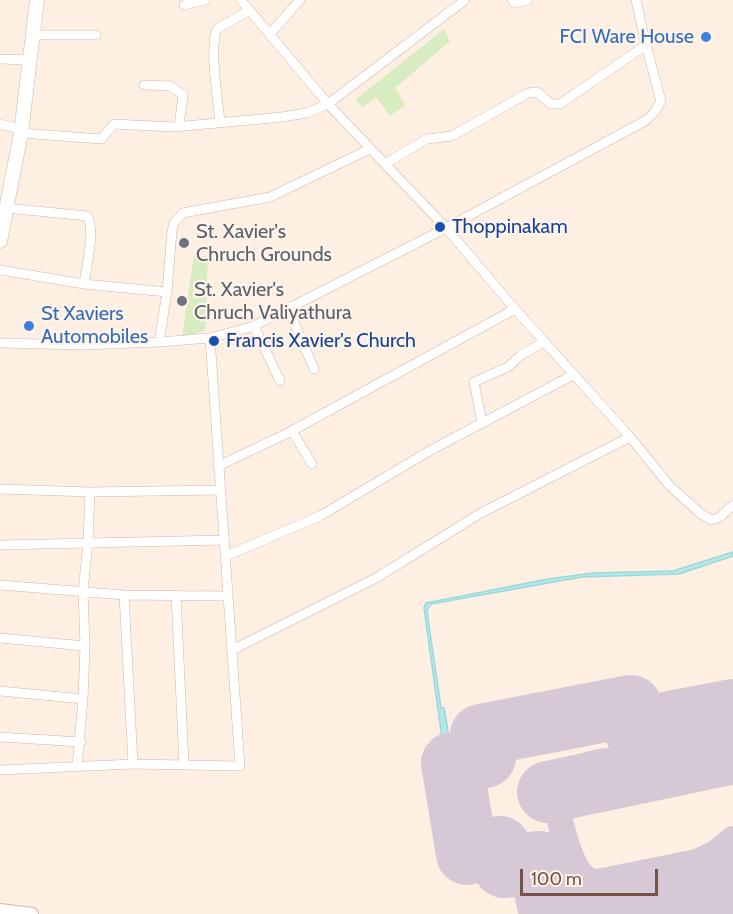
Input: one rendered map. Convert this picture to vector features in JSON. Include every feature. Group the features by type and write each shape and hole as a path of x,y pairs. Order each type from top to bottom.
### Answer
{"main road":[{"path":"0,241 3,213 21,131 37,0"}],"street":[{"path":"184,5 205,0"},
{"path":"241,0 328,104 446,228 573,375 630,437 670,486 701,514 712,520 720,517 733,505"},
{"path":"270,34 300,0"},
{"path":"0,124 21,131 101,139 114,124 179,126 308,114 328,104 465,0"},
{"path":"512,0 515,3 528,0"},
{"path":"0,343 83,345 210,338 254,326 446,228 654,113 661,101 661,94 646,45 636,0"},
{"path":"220,122 214,34 217,29 250,10"},
{"path":"33,35 96,34"},
{"path":"386,163 432,138 452,136 528,93 537,92 551,104 560,104 646,45"},
{"path":"0,59 30,60"},
{"path":"144,85 170,86 183,95 179,126"},
{"path":"159,342 167,292 172,231 174,223 183,213 270,196 370,149"},
{"path":"3,213 87,216 90,220 91,234 84,284"},
{"path":"0,270 84,284 167,292"},
{"path":"288,308 314,369"},
{"path":"218,466 292,431 515,309"},
{"path":"254,326 280,381"},
{"path":"0,770 133,764 240,766 210,338"},
{"path":"482,423 474,382 508,367 521,355 544,342"},
{"path":"226,556 320,516 430,450 573,375"},
{"path":"292,431 312,464"},
{"path":"232,650 375,578 480,513 630,437"},
{"path":"0,489 90,492 219,490"},
{"path":"77,767 81,742 85,646 83,591 90,492"},
{"path":"0,545 224,540"},
{"path":"0,585 124,595 227,596"},
{"path":"124,595 133,764"},
{"path":"176,596 184,764"},
{"path":"0,638 85,646"},
{"path":"0,692 83,699"},
{"path":"0,737 81,742"},
{"path":"0,910 32,914"}],"green space":[{"path":"444,29 450,41 395,88 405,105 390,116 376,97 363,107 355,100"},
{"path":"194,256 208,256 205,331 182,337"}],"water":[{"path":"733,552 733,556 679,574 582,577 431,604 427,611 441,708 444,708 449,737 442,738 424,608 426,603 548,579 592,573 673,571"}],"taxiway":[{"path":"701,762 604,761 588,765 566,776 558,784 556,795 560,819 572,859 584,877 598,882 697,862 716,853 733,839"}],"runway":[{"path":"550,914 539,862 504,867 500,847 467,854 452,763 485,757 481,735 631,706 634,729 733,710"},
{"path":"548,792 733,753"},
{"path":"573,914 722,886 733,878"}],"place":[{"name":"FCI Ware House","path":"706,37"},
{"name":"Thoppinakam","path":"440,227"},
{"name":"St. Xavier's Chruch Grounds","path":"184,243"},
{"name":"St. Xavier's Chruch Valiyathura","path":"182,301"},
{"name":"St Xaviers Automobiles","path":"29,326"},
{"name":"Francis Xavier's Church","path":"214,341"}]}
